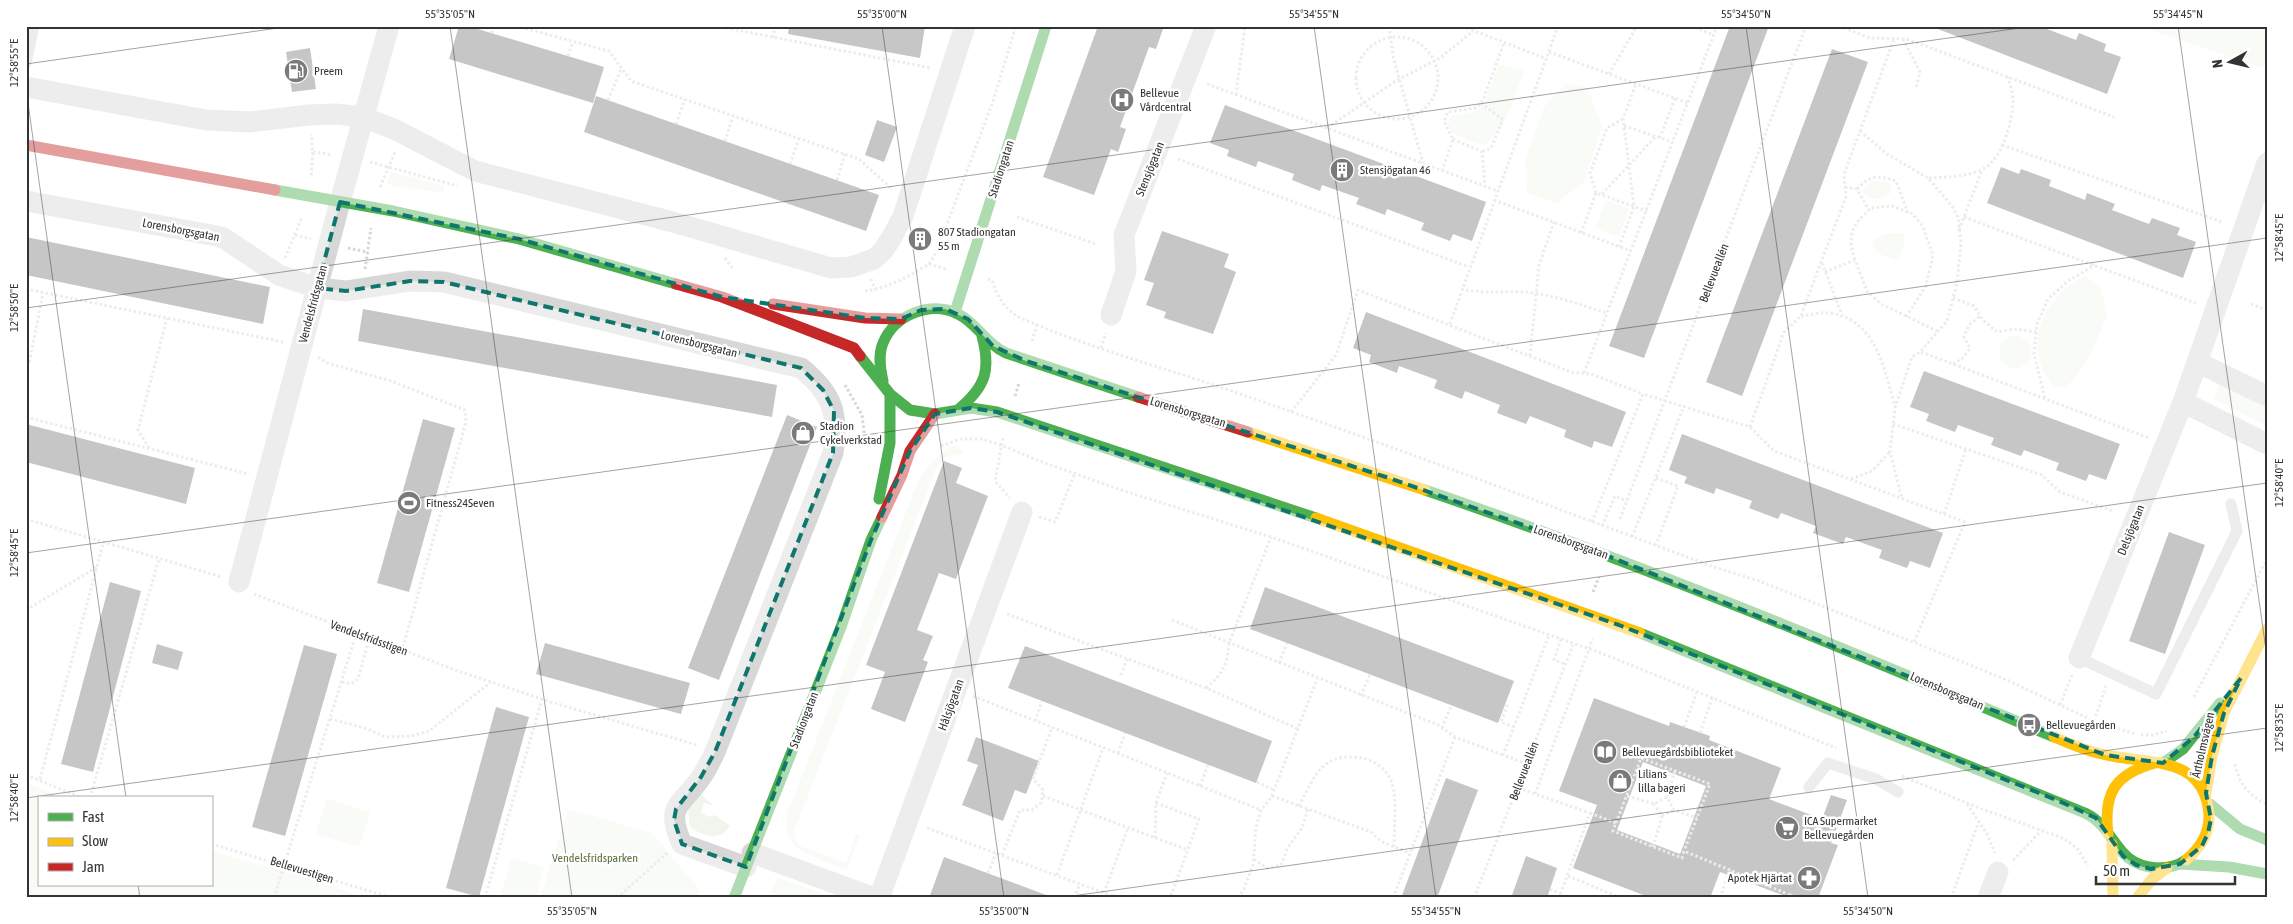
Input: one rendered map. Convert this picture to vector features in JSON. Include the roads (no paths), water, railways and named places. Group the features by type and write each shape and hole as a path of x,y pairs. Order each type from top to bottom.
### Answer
{"main road":[{"name":"Stadiongatan","path":"955,312 1046,26"},
{"name":"Lorensborgsgatan","path":"26,144 340,202 519,239 722,296 854,348 883,382 890,394 910,410 935,414 959,409 997,412 1240,492 1619,625 2059,801 2096,818 2123,856 2136,865 2152,869 2167,868 2180,864 2192,857 2205,839 2211,818 2208,799"},
{"name":"Lorensborgsgatan","path":"722,296 865,318 901,319"},
{"name":"Lorensborgsgatan","path":"883,382 879,368 883,341 891,329 901,319 921,310 946,308 968,320 993,346 1026,361 1368,471 1583,546 1922,680 2073,744 2105,755 2159,763 2188,772 2208,799 2240,829 2267,840"},
{"path":"959,409 981,388 986,372 988,355 982,336"},
{"name":"Stadiongatan","path":"871,540 890,443 890,394"},
{"name":"Stadiongatan","path":"739,896 749,860 841,627 871,540 902,475 910,451 935,414"},
{"name":"Ärtholmsvägen","path":"2208,799 2219,729 2230,698 2267,629"},
{"name":"Ärtholmsvägen","path":"2159,763 2188,743 2226,694 2241,678"},
{"path":"2113,898 2110,839 2105,817 2107,801 2113,786 2124,774 2139,766 2159,763"},
{"name":"Lorensborgsgatan","path":"2180,864 2229,867 2267,874"},
{"path":"2137,898 2152,879 2167,868"}],"street":[{"name":"Vendelsfridsgatan","path":"239,582 389,26"},
{"path":"26,87 206,120 250,122 309,115 363,117 396,130 475,171 674,222 831,268 851,267 874,259 883,251 892,237 907,204 965,26"},
{"name":"Stensjögatan","path":"1111,315 1126,271 1124,235 1206,26"},
{"name":"Delsjögatan","path":"2080,658 2183,402 2267,163"},
{"name":"Lorensborgsgatan","path":"26,201 222,237 279,275 317,288 346,291 410,281 444,282 801,368 813,378 823,390 834,411 836,431 833,453 715,752 702,777 676,808 674,820 682,844 749,860"},
{"path":"2197,362 2267,396"},
{"path":"2183,402 2267,444"},
{"name":"Hålsjögatan","path":"879,898 1022,512"},
{"path":"749,860 875,898"},
{"path":"1988,898 1998,872"}],"lane":[{"path":"26,63 34,26"},
{"path":"2080,658 2156,694 2237,531 2230,504"},
{"path":"1809,787 1828,763 1876,779 1898,792"}],"place":[{"name":"Preem","path":"296,71"},
{"name":"Bellevue Vårdcentral","path":"1122,100"},
{"name":"Stensjögatan 46","path":"1342,170"},
{"name":"807 Stadiongatan 55 m","path":"920,239"},
{"name":"Stadion Cykelverkstad","path":"803,433"},
{"name":"Fitness24Seven","path":"409,503"},
{"name":"Bellevuegården","path":"2029,725"},
{"name":"Bellevuegårdsbiblioteket","path":"1605,752"},
{"name":"Lilians lilla bageri","path":"1620,781"},
{"name":"ICA Supermarket Bellevuegården","path":"1787,828"},
{"name":"Apotek Hjärtat","path":"1809,878"}],"park label":[{"name":"Vendelsfridsparken","path":"595,858"}]}
